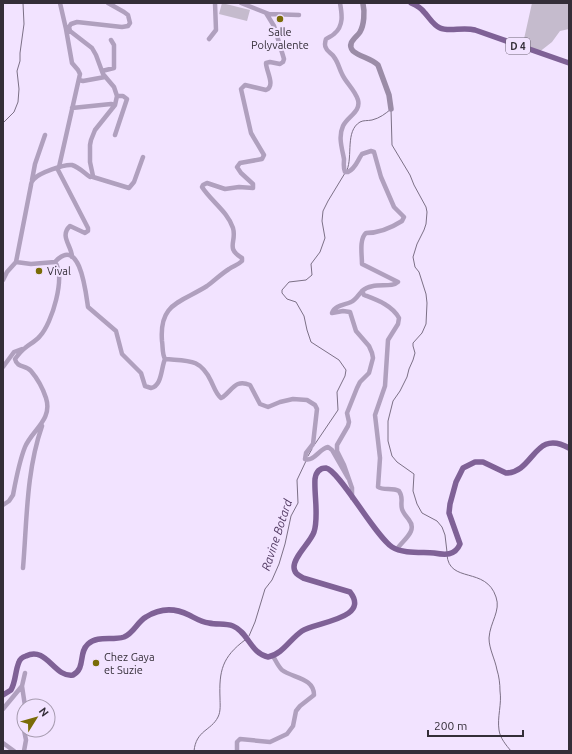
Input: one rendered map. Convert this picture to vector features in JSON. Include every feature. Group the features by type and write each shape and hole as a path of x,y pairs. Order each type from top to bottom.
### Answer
{"main road":[{"name":"D 4","path":"411,3 423,10 435,25 440,28 446,30 467,28 475,30 569,63"},
{"path":"3,695 11,690 19,662 23,657 30,654 38,655 45,658 63,674 73,675 80,669 84,650 88,644 97,640 124,637 133,630 144,617 160,611 174,610 208,623 234,626 242,633 260,655 268,657 279,652 302,631 346,616 355,605 355,600 350,592 303,578 296,573 294,566 295,562 312,536 315,528 315,479 316,474 320,469 326,468 333,471 384,539 392,546 397,549 450,554 458,548 460,544 449,513 456,482 463,468 475,462 483,462 506,473 510,473 519,469 539,448 544,445 557,443 569,448"}],"street":[{"path":"60,3 67,29 71,61 79,72 79,80 58,168 88,228 88,231 85,233 70,226 67,228 66,241 70,248 72,257"},
{"path":"67,29 71,24 77,22 122,27 128,26 130,23 128,15 108,3"},
{"path":"209,39 216,30 215,3"},
{"path":"241,3 269,14 299,15"},
{"path":"340,3 342,17 341,26 334,34 326,39 325,46 326,50 333,55 337,61 342,75 357,97 359,105 344,125 342,131 341,143 345,172 348,172 356,165 362,154 371,150 374,152 381,177 394,207 404,217 402,221 396,225 377,233 366,233 363,237 362,264 380,274 397,280 397,283 376,284 365,288 352,302 334,309 332,313 344,311 350,312 356,331 368,346 373,358 369,373 360,382 357,388 347,413 349,422 348,426 337,445 337,451 344,465 352,488 352,498"},
{"path":"16,262 31,264 55,262 60,256 63,255 72,257 78,262 85,286 88,307 116,331 122,354 141,373 145,386 151,388 156,386 165,359 162,327 167,311 180,300 208,285 229,268 242,261 242,258 235,253 232,248 233,232 230,223 202,187 207,183 225,188 253,188 253,184 237,167 240,163 262,159 264,154 251,133 241,89 245,85 266,90 270,88 266,63 270,62 280,64 284,62 274,26 266,13"},
{"path":"67,29 92,48 105,77 115,89 117,96 114,105 96,130 91,140 90,162 94,172 93,177"},
{"path":"102,71 114,68 114,45 111,40"},
{"path":"79,80 83,81 105,77"},
{"path":"114,135 127,100 123,96 117,96"},
{"path":"72,108 111,104 114,105"},
{"path":"3,280 7,272 16,262 32,182 34,164 45,135"},
{"path":"32,182 36,177 66,165 73,166 89,176 129,188 134,182 144,157"},
{"path":"22,568 29,483 38,436 48,408 46,398 31,371 15,363 14,359 41,334 52,312 59,286 57,265 55,262"},
{"path":"362,291 364,295 372,297 393,309 399,318 398,324 388,340 385,386 374,418 380,458 378,487 382,489 394,489 399,491 402,497 402,511 413,527 397,549"},
{"path":"3,367 14,352 24,349"},
{"path":"165,359 193,362 200,365 204,369 221,398 236,385 242,383 250,386 260,404 268,408 280,402 293,399 312,402 317,409 314,439 313,444 306,453 305,459 312,459 322,449 328,447 332,450 348,478"},
{"path":"3,505 9,501 13,495 25,447 44,420"},
{"path":"237,751 237,742 240,739 270,742 287,734 293,726 296,711 314,694 314,689 310,684 305,680 281,669 273,656"},
{"path":"23,698 22,686 25,673"},
{"path":"3,709 22,686"},
{"path":"24,751 26,738"},
{"path":"3,743 14,751"}],"shaded area":[{"path":"222,3 250,10 247,21 219,14"},
{"path":"532,3 569,3 569,29 560,31 552,42 538,53 522,48"}],"waterway":[{"path":"3,123 14,112 18,102 19,89 17,71 20,61 24,24 23,3"},
{"path":"363,4 364,15 362,26 360,32 351,43 351,48 356,53 378,65 389,95 391,109"},
{"path":"391,109 392,145 410,175 427,212 426,224 413,257 415,267 419,272 426,294 427,303 426,324 422,333 413,343 415,353 413,360 407,377 393,401 388,421 388,441 392,456 397,462 414,474 413,491 417,504 422,513 437,521 442,527 445,535 447,552"},
{"name":"Ravine Botard","path":"347,170 349,164 352,131 355,126 361,121 378,118 391,109"},
{"name":"Ravine Botard","path":"315,444 338,410 337,392 345,376 346,370 339,360 311,342 304,316 296,302 287,299 282,293 282,290 289,282 306,280 312,275 311,264 320,252 325,238 322,221 323,211 345,173"},
{"name":"Ravine Botard","path":"308,456 312,449"},
{"name":"Ravine Botard","path":"249,636 265,589 272,580 279,564 291,516 298,503 297,480 306,461"},
{"path":"447,555 449,564 454,569 484,581 491,587 496,597 497,607 490,632 489,642 500,683 499,730 502,739 511,751"},
{"name":"Ravine Botard","path":"194,751 195,744 198,739 215,722 219,715 220,680 224,665 231,652 245,640"}],"place":[{"name":"Salle Polyvalente","path":"280,19"},
{"name":"Vival","path":"39,271"},
{"name":"Chez Gaya et Suzie","path":"96,663"}]}
